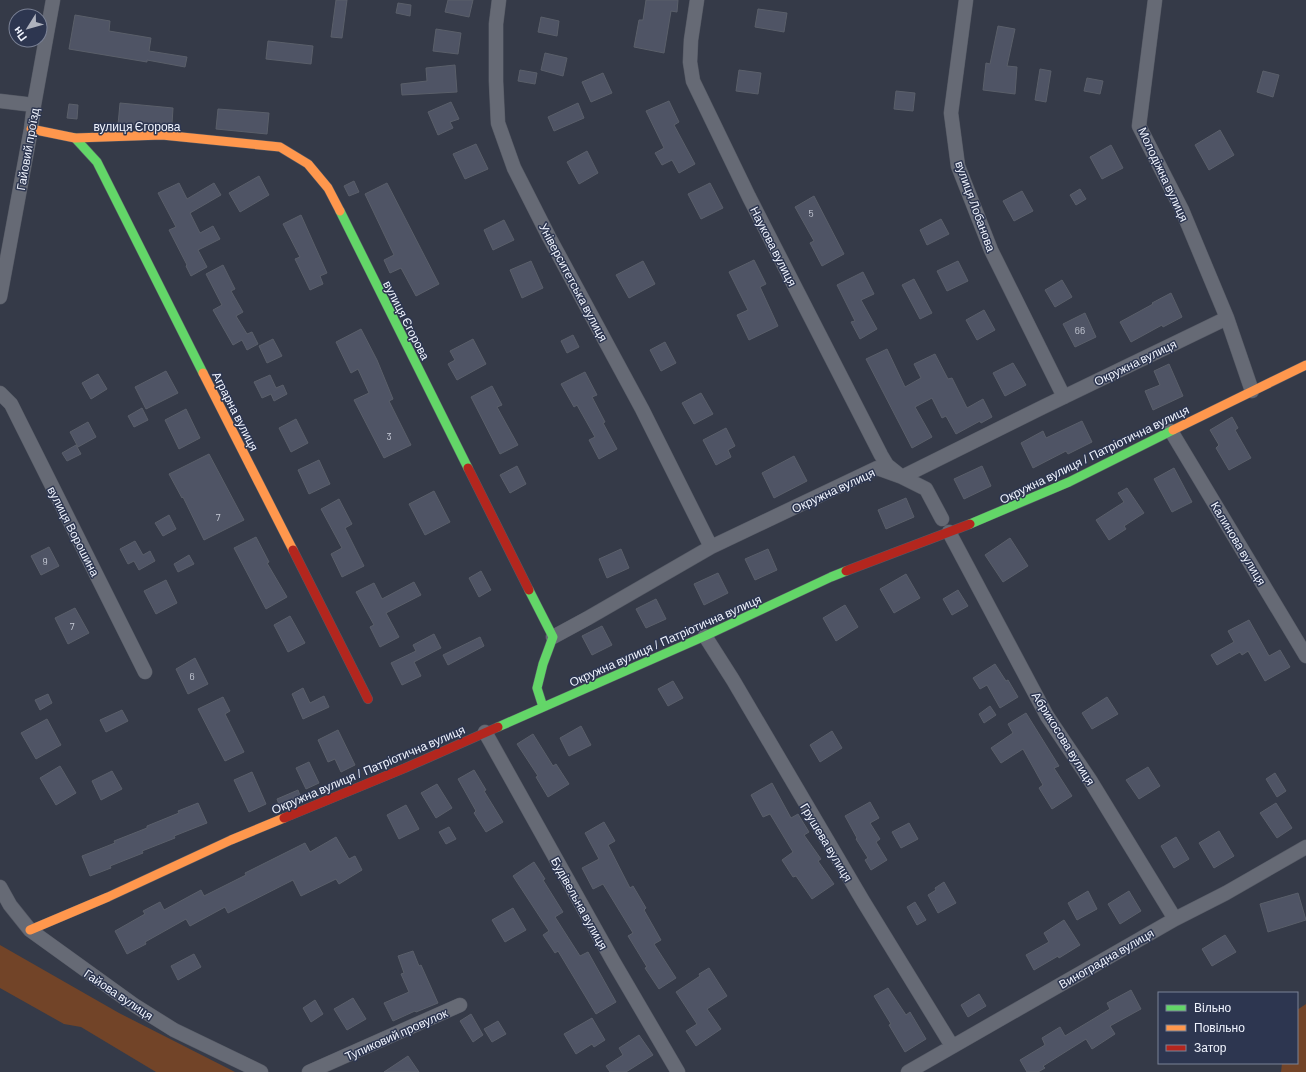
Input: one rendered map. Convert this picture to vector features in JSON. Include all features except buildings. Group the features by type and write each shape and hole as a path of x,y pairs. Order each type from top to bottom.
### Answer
{"street":[{"name":"Гайовий проїзд","path":"0,297 31,129 52,0"},
{"name":"Університетська вулиця","path":"499,0 496,24 498,123 514,168 642,409 711,547"},
{"name":"Наукова вулиця","path":"697,0 691,40 690,62 694,81 749,197 881,455 887,465 902,477"},
{"name":"вулиця Лобанова","path":"966,0 952,113 958,166 991,250 1064,397"},
{"name":"Молодіжна вулиця","path":"1155,0 1139,126 1182,210 1227,318 1252,391"},
{"path":"0,101 34,105"},
{"name":"вулиця Єгорова","path":"31,129 75,138 162,135 280,148 308,164 328,188 553,637"},
{"name":"Аграрна вулиця","path":"75,138 97,162 368,699"},
{"name":"Окружна вулиця","path":"553,637 711,547 877,468 902,477 1227,318"},
{"name":"Окружна вулиця / Патріотична вулиця","path":"30,930 108,897 231,840 405,768 704,636 946,525 991,516 1069,482 1171,430 1306,365"},
{"name":"вулиця Ворошина","path":"0,393 11,404 145,672"},
{"name":"Калинова вулиця","path":"1171,430 1306,656"},
{"name":"Абрикосова вулиця","path":"902,477 926,489 1047,716 1090,780 1175,919"},
{"name":"Грушева вулиця","path":"704,636 733,680 863,901 952,1046"},
{"path":"542,707 537,688 543,664 553,637"},
{"name":"Будівельна вулиця","path":"485,732 613,961 678,1072"},
{"name":"Виноградна вулиця","path":"908,1072 1175,919 1304,853"},
{"name":"Гайова вулиця","path":"0,887 10,905 30,930 134,1006 174,1030 260,1072"},
{"name":"Тупиковий провулок","path":"309,1072 460,1005"}],"shaded area":[{"path":"0,945 119,1013 235,1072 156,1072 81,1027 64,1024 0,988"},
{"path":"1306,1004 1306,1072 1281,1072 1282,1064 1298,1064 1298,1009"}],"traffic: fast":[{"path":"75,138 97,162 203,373"},
{"path":"340,211 468,468"},
{"path":"970,524 1069,482 1173,430"},
{"path":"498,727 705,636 846,571"},
{"path":"529,590 553,637 543,664 537,688 543,707"}],"traffic: slow":[{"path":"31,129 75,138 162,135 280,147 308,164 328,188 340,211"},
{"path":"1173,430 1306,365"},
{"path":"203,373 293,550"},
{"path":"30,930 108,897 231,840 284,818"}],"traffic: jam":[{"path":"468,468 529,590"},
{"path":"846,571 970,524"},
{"path":"293,550 368,699"},
{"path":"284,818 405,768 498,727"}]}
